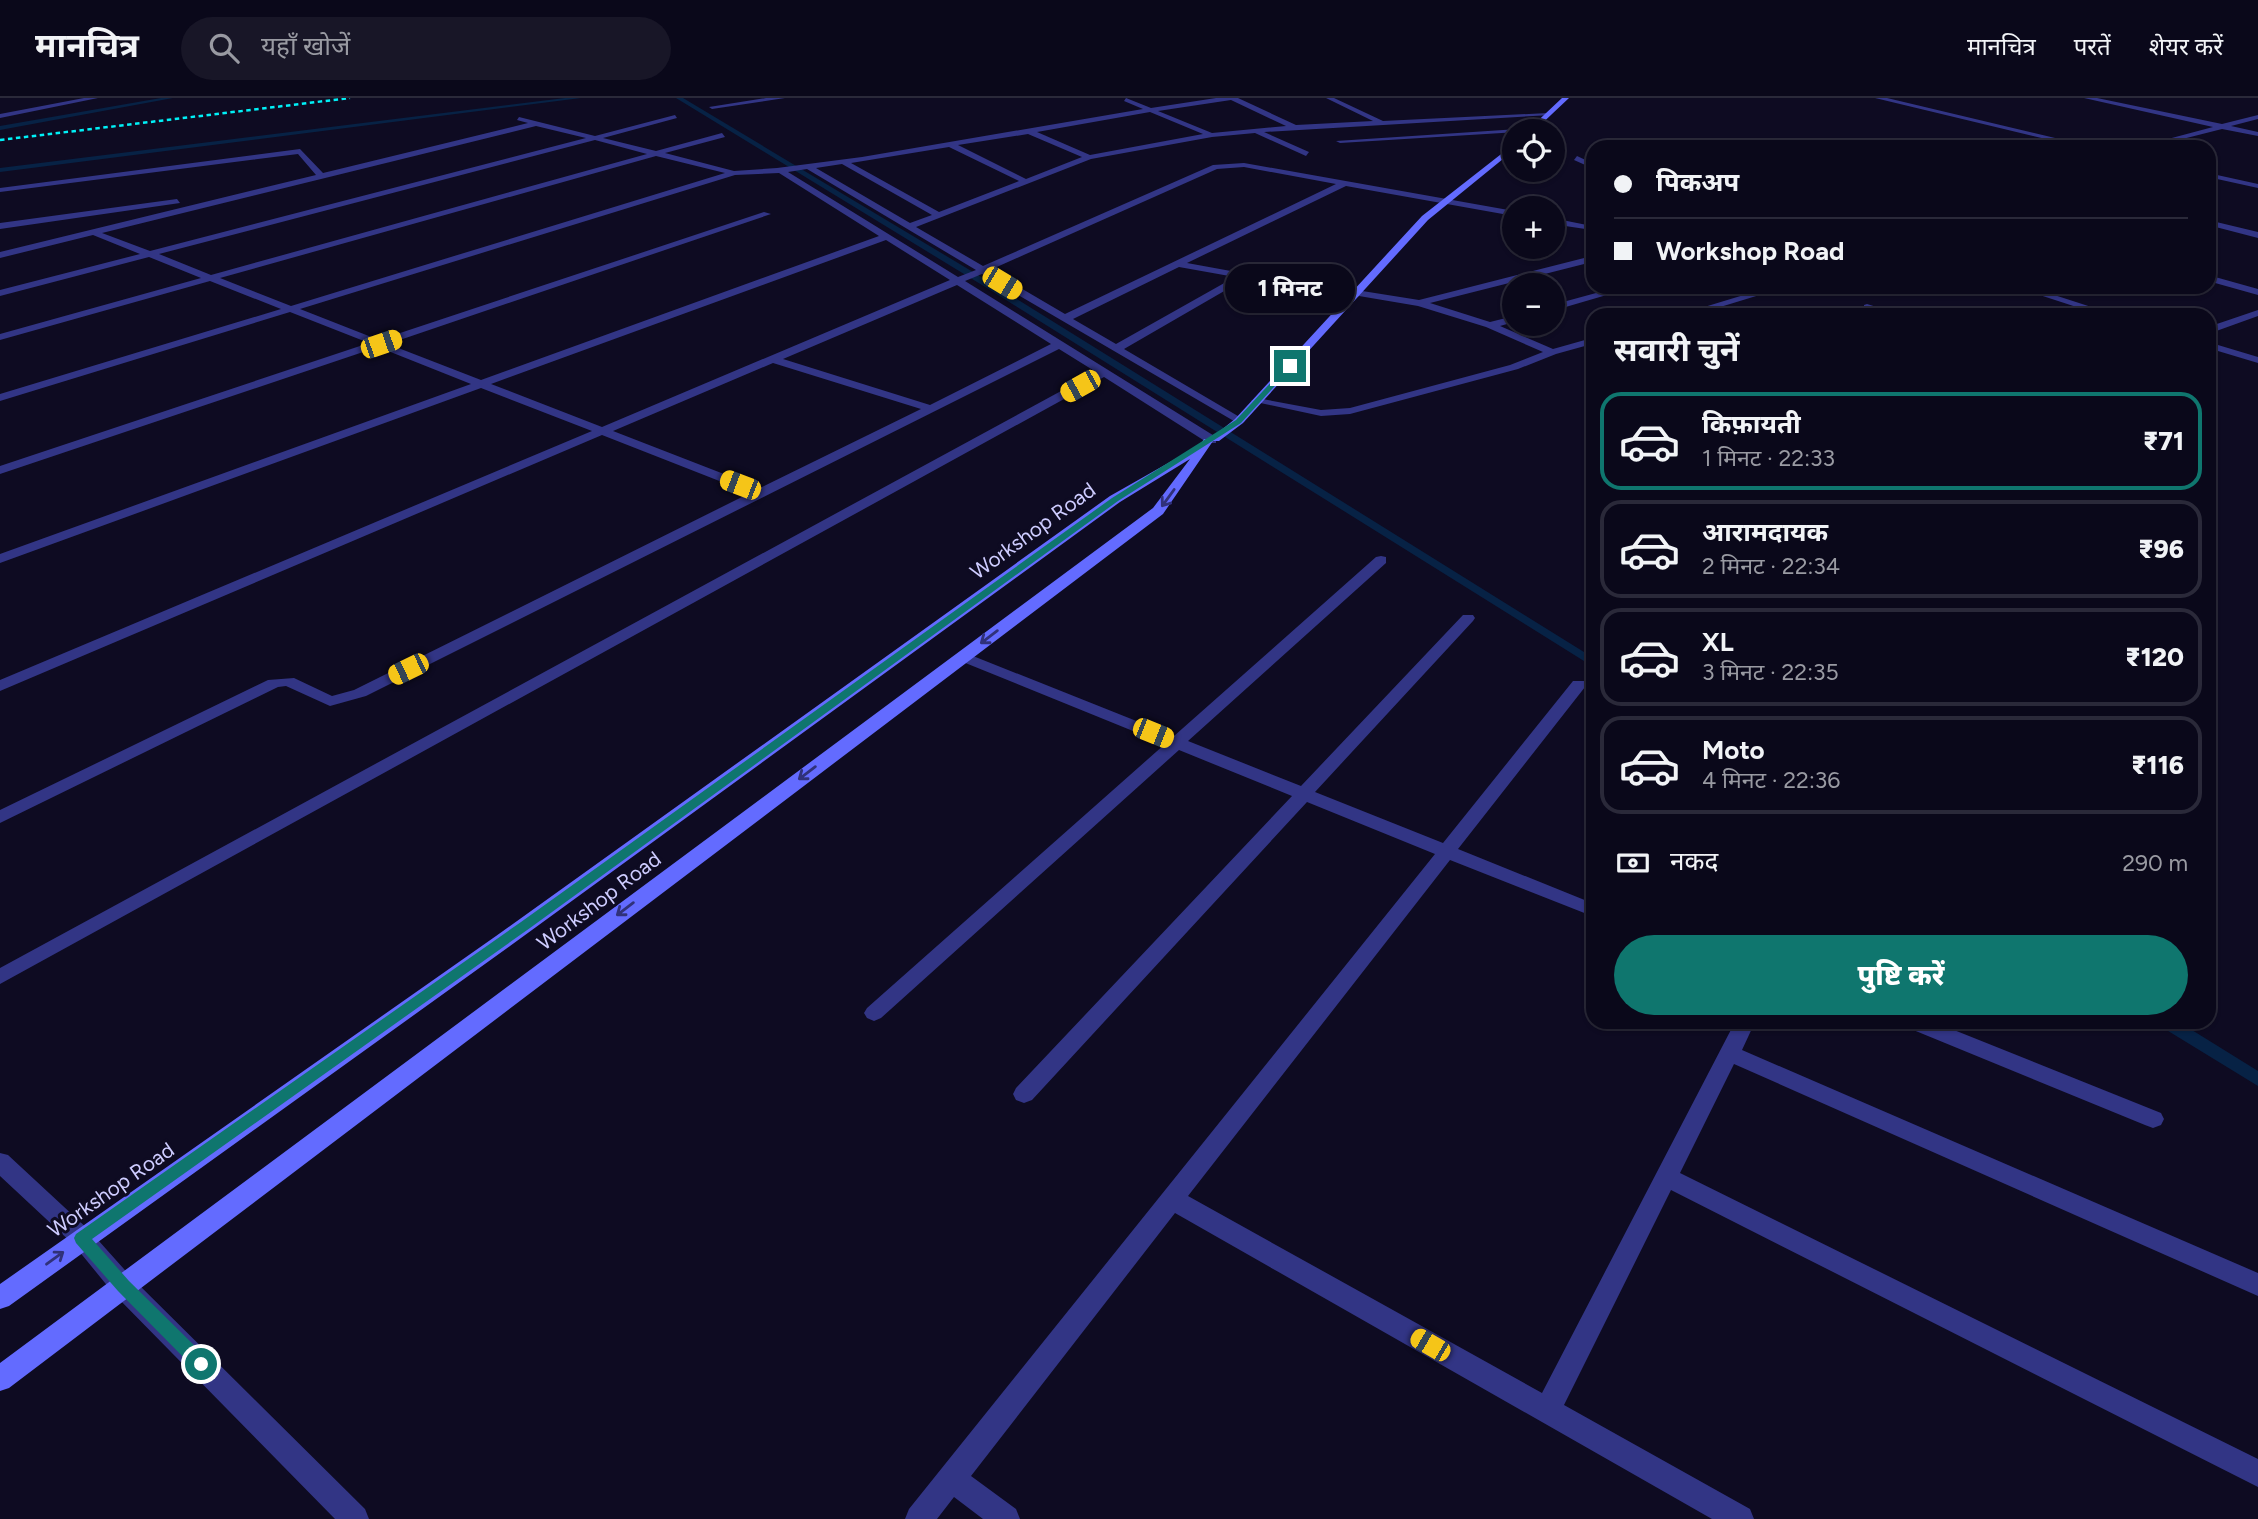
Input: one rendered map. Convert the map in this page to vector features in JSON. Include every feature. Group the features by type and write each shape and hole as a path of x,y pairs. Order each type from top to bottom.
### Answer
{"main road":[{"path":"1543,119 1566,98"},
{"name":"Workshop Road","path":"0,1298 503,941 1115,499 1236,424 1425,218 1502,156"},
{"name":"Workshop Road","path":"0,1379 1158,512 1212,440"}],"street":[{"path":"0,116 95,98"},
{"path":"712,107 782,98"},
{"path":"0,398 734,173 843,162 1031,132 1148,109 1232,98 1295,127"},
{"path":"1329,98 1382,123"},
{"path":"1878,98 2060,140"},
{"path":"2087,98 2258,134"},
{"path":"1126,100 1212,135"},
{"path":"908,227 1089,158 1212,135 1295,127 1548,115"},
{"path":"0,293 675,117"},
{"path":"2168,140 2258,117"},
{"path":"519,120 734,173"},
{"path":"0,255 535,123"},
{"path":"1254,131 1306,154"},
{"path":"1031,132 1089,158"},
{"path":"1340,141 1502,132"},
{"path":"0,337 722,135"},
{"path":"951,145 1026,182"},
{"path":"0,190 300,151 321,176"},
{"path":"1577,158 1586,163"},
{"path":"843,162 938,215"},
{"path":"0,686 970,276 1216,167 1244,165 1502,212"},
{"path":"805,167 908,227 1060,344 1212,440"},
{"path":"785,169 886,237 1064,319 1236,424"},
{"path":"2216,177 2258,186"},
{"path":"1064,319 1343,184"},
{"path":"0,226 234,194 246,195"},
{"path":"0,470 767,214"},
{"path":"1565,223 1586,227"},
{"path":"2216,224 2258,235"},
{"path":"93,232 763,494"},
{"path":"0,559 886,237"},
{"path":"1419,303 1586,261"},
{"path":"1178,264 1355,295 1419,303 1490,325 1552,352"},
{"path":"1115,349 1244,276"},
{"path":"2216,280 2258,292"},
{"path":"1565,304 1603,294"},
{"path":"1708,308 1756,294"},
{"path":"2043,294 2088,308"},
{"path":"2216,328 2258,313"},
{"path":"1490,325 1502,322"},
{"path":"1257,401 1321,413 1350,411 1514,367 1586,343"},
{"path":"0,817 274,683 288,681 330,701 360,693 1060,344"},
{"path":"2216,347 2258,360"},
{"path":"773,359 932,409"},
{"path":"0,977 1105,373"},
{"path":"874,1013 1381,560"},
{"path":"1024,1094 1468,618"},
{"path":"963,657 1586,908"},
{"path":"919,1519 1578,684"},
{"path":"1547,1411 1741,1029"},
{"path":"1930,1029 2153,1119"},
{"path":"1729,1053 2258,1286"},
{"path":"0,1163 82,1238 123,1286 355,1519"},
{"path":"1667,1177 2258,1473"},
{"path":"1172,1199 1740,1519"},
{"path":"952,1479 1006,1519"}],"waterway":[{"path":"0,128 170,98"},
{"path":"0,170 578,98"},
{"path":"679,98 985,283 1586,658"},
{"path":"2177,1029 2258,1079"}],"railway":[{"path":"0,140 350,98"}],"route":[{"path":"201,1364 123,1286 82,1238 525,925 1115,499 1239,421 1290,366"}]}
